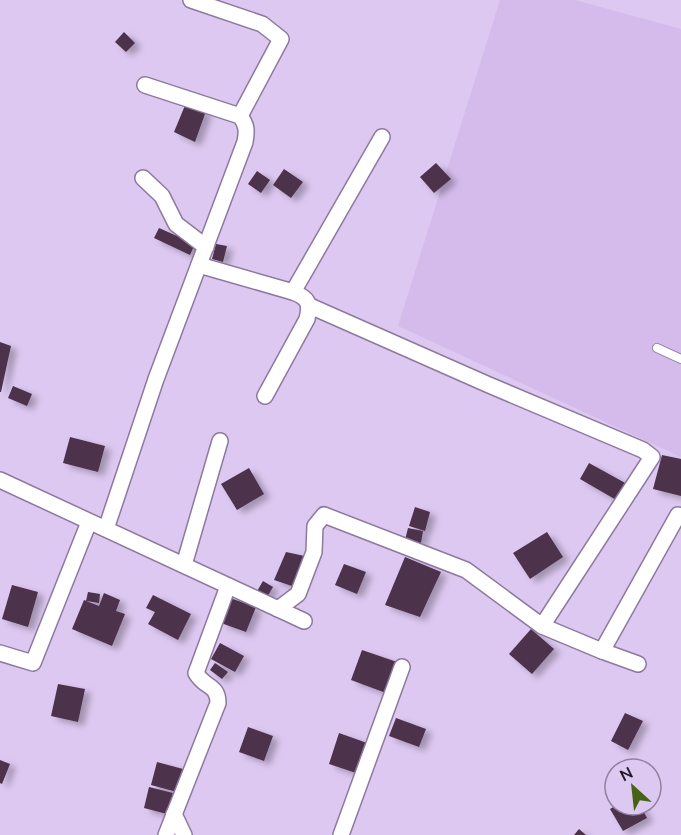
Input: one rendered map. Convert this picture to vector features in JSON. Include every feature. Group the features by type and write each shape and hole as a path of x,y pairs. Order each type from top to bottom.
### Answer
{"street":[{"path":"191,0 262,24 281,39 240,116"},
{"path":"106,529 156,379 247,132 246,123 240,116 145,85"},
{"path":"293,292 382,137"},
{"path":"143,178 162,196 176,224 206,247"},
{"path":"199,265 293,292 307,299 310,306 307,319 265,396"},
{"path":"310,306 644,450 652,457 542,626"},
{"path":"184,566 220,441"},
{"path":"1,483 304,621"},
{"path":"278,609 298,594 314,552 315,526 324,515 466,570 542,626 638,664"},
{"path":"602,651 678,515"},
{"path":"0,653 33,663 89,522"},
{"path":"166,835 218,703 215,690 196,673 228,586"},
{"path":"341,835 402,667"},
{"path":"174,814 184,835"}],"lane":[{"path":"657,348 681,359"}],"shaded area":[{"path":"500,0 575,0 681,29 681,457 398,326"}],"building":[{"path":"124,32 135,43 126,52 115,42"},
{"path":"186,103 206,111 195,142 174,132"},
{"path":"436,163 451,179 434,193 420,177"},
{"path":"284,169 303,182 291,198 273,185"},
{"path":"257,171 270,180 261,193 248,184"},
{"path":"159,228 195,244 190,255 154,238"},
{"path":"216,244 227,246 223,262 212,259"},
{"path":"0,342 11,346 1,392 0,392"},
{"path":"13,386 32,394 27,406 8,398"},
{"path":"70,437 105,446 98,472 63,463"},
{"path":"662,455 681,459 681,496 653,489"},
{"path":"589,463 627,484 618,501 580,479"},
{"path":"249,468 264,494 237,510 221,484"},
{"path":"415,507 430,512 425,531 409,526"},
{"path":"408,528 423,531 421,543 405,540"},
{"path":"547,532 563,557 530,579 513,553"},
{"path":"286,552 309,557 298,588 274,580"},
{"path":"405,557 441,572 420,617 385,605"},
{"path":"344,564 366,572 357,594 335,585"},
{"path":"263,581 273,587 266,599 256,593"},
{"path":"12,585 38,592 28,627 2,619"},
{"path":"88,592 100,594 99,603 86,601"},
{"path":"104,593 120,600 116,611 125,614 112,646 72,629 84,600 99,606"},
{"path":"153,595 191,614 178,640 148,624 155,612 146,608"},
{"path":"230,598 256,607 246,632 221,623"},
{"path":"531,629 554,649 532,674 509,654"},
{"path":"220,643 244,656 235,672 211,659"},
{"path":"362,650 397,662 386,693 351,680"},
{"path":"215,663 228,672 222,679 210,670"},
{"path":"58,684 85,689 78,722 51,716"},
{"path":"625,713 643,721 628,750 611,741"},
{"path":"396,718 426,729 419,747 389,736"},
{"path":"248,727 273,736 264,761 239,752"},
{"path":"339,733 367,743 356,773 329,764"},
{"path":"0,760 10,764 2,784 0,783"},
{"path":"157,762 183,769 177,792 151,785"},
{"path":"149,787 173,793 167,814 144,808"},
{"path":"615,817 646,817 647,818 623,831"},
{"path":"579,829 586,835 574,835"}]}
